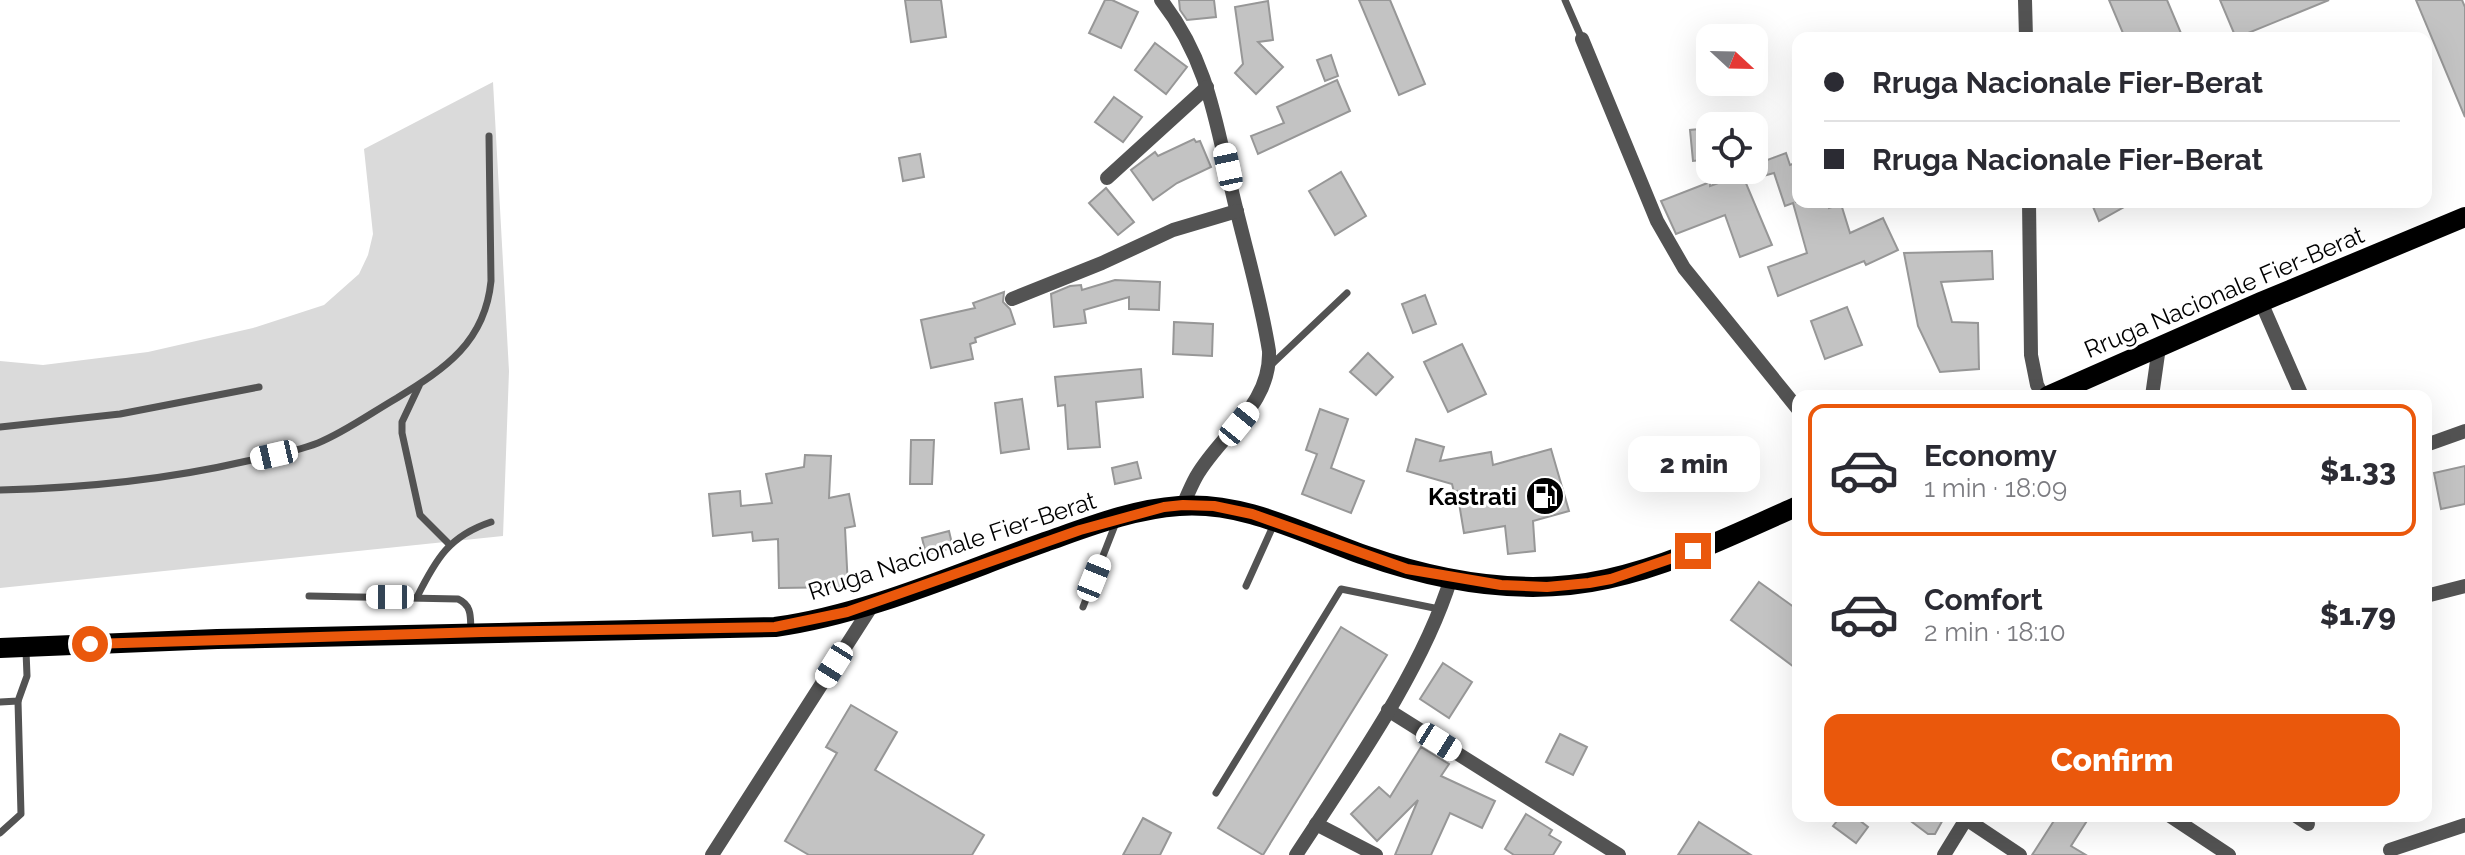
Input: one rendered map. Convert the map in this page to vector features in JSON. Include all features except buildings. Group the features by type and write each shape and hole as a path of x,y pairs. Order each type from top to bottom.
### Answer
{"main road":[{"name":"Rruga Nacionale Fier-Berat","path":"2060,390 2465,217"},
{"name":"Rruga Nacionale Fier-Berat","path":"0,648 471,632 750,629 798,624 873,604 1118,518 1183,505 1229,509 1275,522 1407,569 1501,585 1547,587 1611,579 1693,551 1792,509"}],"street":[{"path":"1161,0 1186,36 1222,135 1264,322 1270,366 1262,391 1196,476 1183,505"},
{"path":"2025,0 2026,32"},
{"path":"1582,39 1657,221 1669,243 1684,268 1792,402"},
{"path":"1107,178 1207,87"},
{"path":"2029,208 2031,355 2037,385 2041,390"},
{"path":"1012,299 1173,230 1237,211"},
{"path":"2261,302 2299,390"},
{"path":"2153,390 2159,347"},
{"path":"2432,443 2465,431"},
{"path":"1296,855 1388,710 1441,610 1451,578"},
{"path":"2432,594 2465,586"},
{"path":"712,855 873,604"},
{"path":"1388,710 1619,855"},
{"path":"1944,855 1965,822"},
{"path":"1973,822 2020,855"},
{"path":"2179,822 2229,855"},
{"path":"1316,824 1376,855"},
{"path":"2390,850 2465,825"}],"lane":[{"path":"1565,0 1582,39"},
{"path":"0,490 96,487 156,480 295,451 319,443 420,384 468,344 481,325 489,302 489,136"},
{"path":"1270,366 1347,293"},
{"path":"420,384 406,412 402,433 420,515 449,544"},
{"path":"0,427 120,414 259,387"},
{"path":"1083,607 1118,518"},
{"path":"417,597 433,564 449,544 462,533 491,522"},
{"path":"1246,586 1275,522"},
{"path":"1216,793 1341,589 1441,610"},
{"path":"309,596 458,599 470,609 471,632"},
{"path":"0,833 21,814 18,701 27,676 26,647"},
{"path":"0,702 18,701"}],"shaded area":[{"path":"493,82 509,371 503,536 0,588 0,361 43,365 148,352 253,328 324,305 359,274 368,255 373,234 364,149"}],"place":[{"name":"Kastrati","path":"1545,496"}],"route":[{"path":"90,644 775,627 847,612 1080,530 1118,518 1183,505 1214,506 1252,514 1407,569 1501,585 1547,587 1589,583 1611,579 1693,551"}]}
